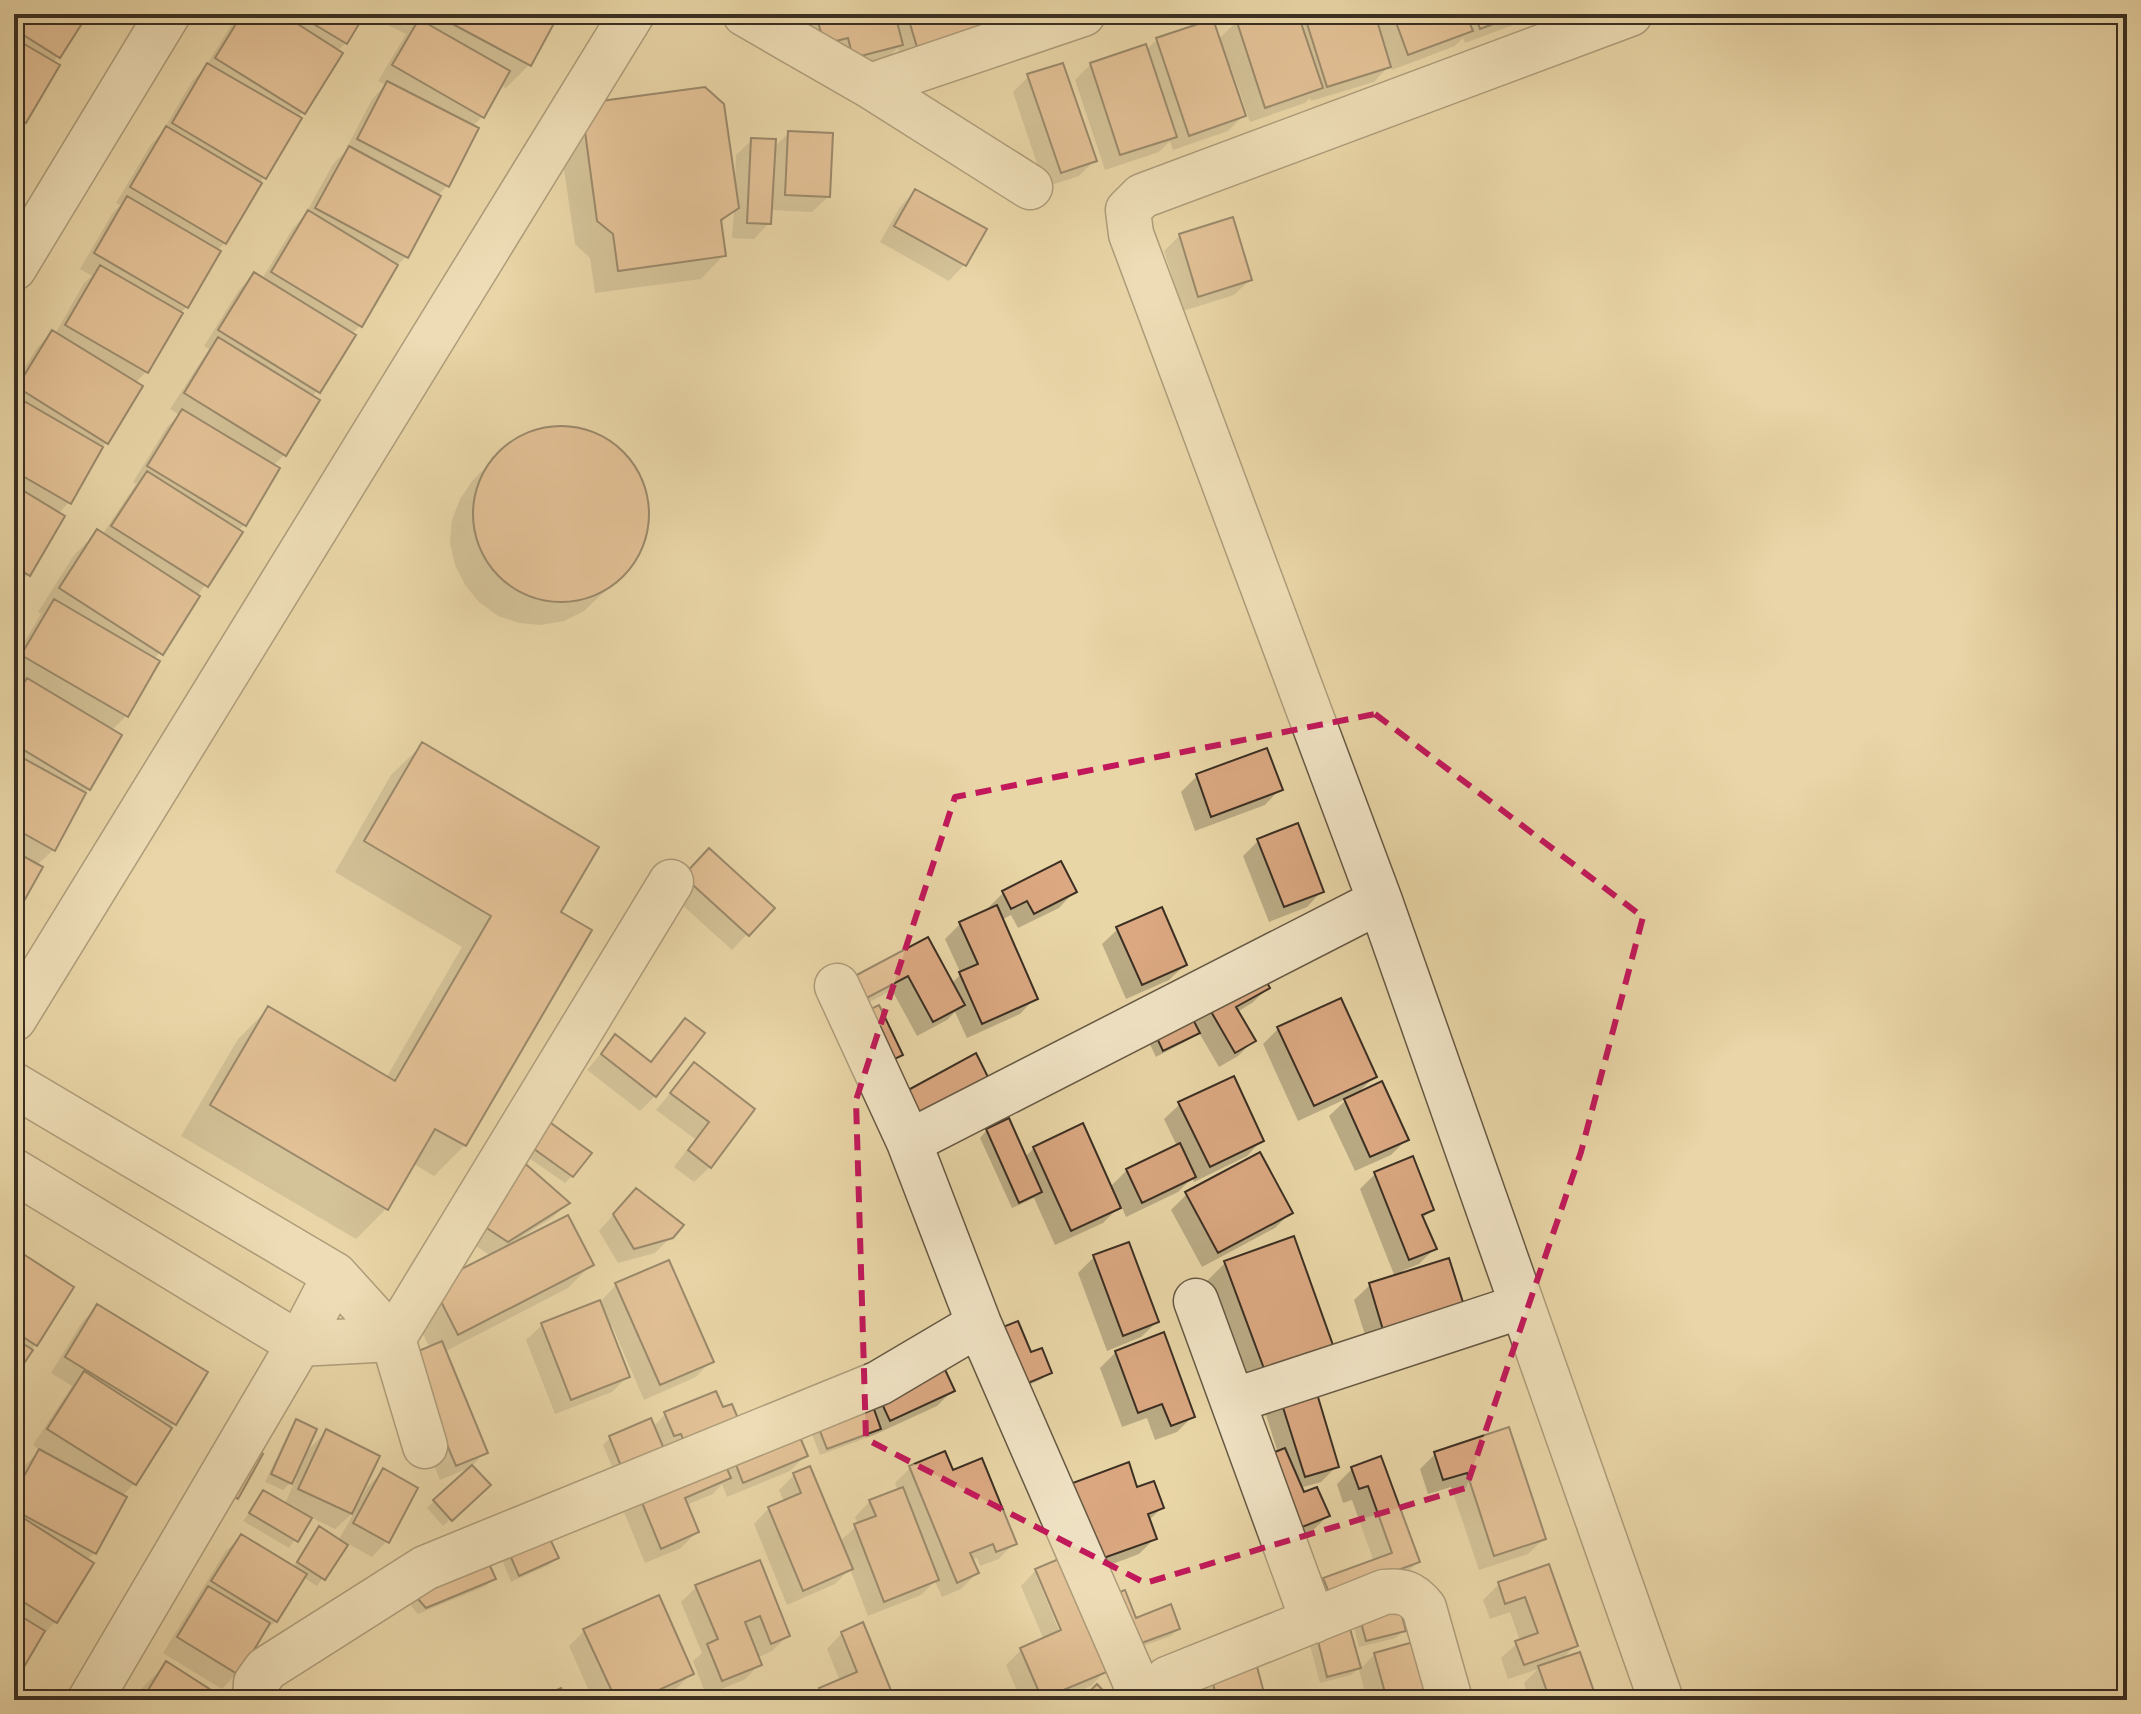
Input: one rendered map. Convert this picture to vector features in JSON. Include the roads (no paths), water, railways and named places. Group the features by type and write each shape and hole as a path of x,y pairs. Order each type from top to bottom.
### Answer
{"street":[{"path":"14,268 168,14"},
{"path":"14,1019 632,14"},
{"path":"745,14 870,86 1030,187"},
{"path":"870,86 1083,14"},
{"path":"1630,14 1142,196 1128,210 1131,234 1380,901 1661,1700"},
{"path":"393,1339 671,882"},
{"path":"909,1142 1380,901"},
{"path":"837,986 909,1142 979,1324 1158,1695 1313,1621 1384,1592 1401,1590 1415,1596 1424,1608 1450,1700"},
{"path":"14,1085 335,1275 393,1339 425,1446"},
{"path":"14,1171 299,1344 393,1339"},
{"path":"90,1700 299,1344 335,1275"},
{"path":"1196,1301 1313,1621"},
{"path":"1233,1401 1522,1306"},
{"path":"255,1700 256,1683 266,1669 425,1568 879,1383 979,1324"}]}
